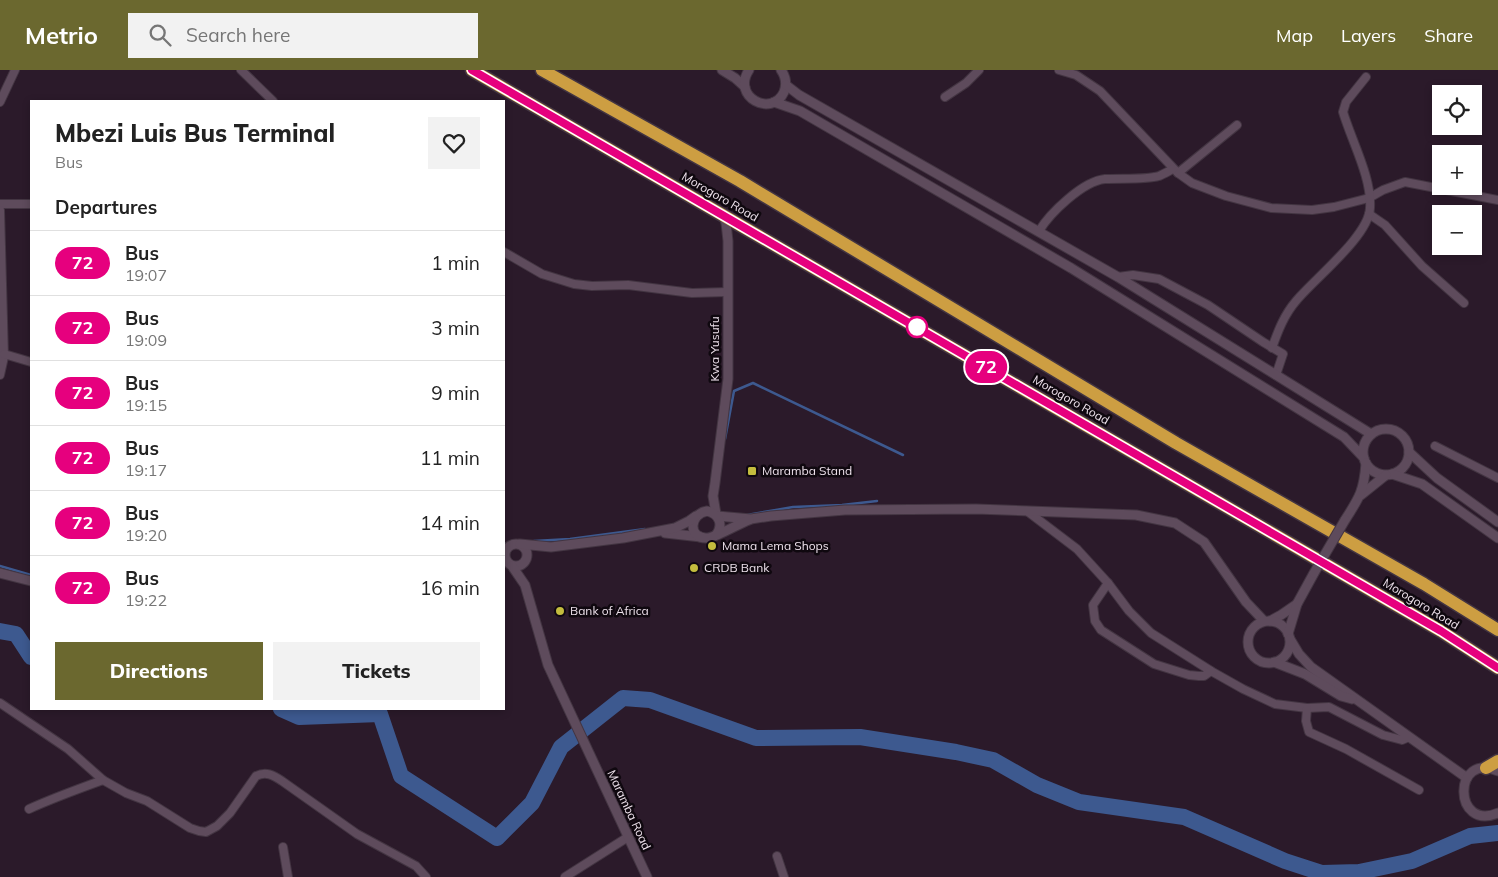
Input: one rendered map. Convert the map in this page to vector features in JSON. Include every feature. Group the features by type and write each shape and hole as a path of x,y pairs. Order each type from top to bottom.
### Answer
{"highway":[{"name":"Morogoro Road","path":"472,70 1441,631 1498,668"},
{"name":"Morogoro Road","path":"542,70 740,181 1176,443 1424,584 1498,630"},
{"path":"1492,769 1498,761"}],"street":[{"path":"0,102 15,70"},
{"path":"241,70 272,100"},
{"path":"722,70 735,78 744,87 749,97 764,104 774,102 783,95 786,85 785,71"},
{"path":"744,87 745,76 749,70"},
{"path":"946,97 980,70"},
{"path":"1059,70 1076,75 1100,91 1176,171 1192,183 1226,196 1271,208 1312,210 1334,207 1369,198 1383,190 1405,182 1498,200"},
{"path":"1272,348 1282,321 1297,300 1342,255 1369,214 1369,198 1365,174 1343,112 1346,102 1366,77"},
{"path":"786,85 799,95 1118,277 1371,434"},
{"path":"774,102 800,110 1071,268 1344,437 1374,472 1389,474 1422,484 1498,538"},
{"path":"1039,231 1046,219 1090,184 1105,179 1123,180 1159,176 1176,171 1236,125"},
{"path":"0,204 30,204"},
{"path":"0,210 4,354 0,375"},
{"path":"1369,214 1385,225 1422,266 1464,303"},
{"name":"Kwa Yusufu","path":"716,515 713,496 728,379 728,241 723,215"},
{"path":"505,253 542,274 574,284 592,286 628,285 701,293 727,292"},
{"path":"1118,277 1133,274 1159,278 1208,305 1283,354 1276,375"},
{"path":"4,354 30,362"},
{"path":"1274,662 1284,656 1290,645 1289,636 1297,604 1361,495 1365,483 1364,446 1371,434 1380,430 1386,429 1398,432 1406,441 1409,452 1408,458 1402,468 1389,474 1361,495"},
{"path":"1435,446 1498,478"},
{"path":"1409,452 1436,478 1498,522"},
{"name":"Kwa Yusufu","path":"697,515 709,501 715,483"},
{"path":"525,585 506,560 505,551 512,545 551,547 653,533 683,524 707,511 716,515 751,519 845,510 1026,510 1136,515 1175,523 1204,542 1246,602 1267,621 1281,624 1299,654 1311,667 1467,778"},
{"path":"1026,510 1068,540 1108,583 1129,611 1151,633 1211,671 1275,704 1307,708 1329,707 1383,735 1402,740 1409,737"},
{"path":"697,515 693,526 695,533 701,537"},
{"path":"715,536 720,527 720,520 716,515"},
{"path":"653,533 708,538 751,519"},
{"path":"512,545 526,550 525,585"},
{"path":"508,563 521,565 526,560 551,547"},
{"path":"0,573 30,581"},
{"path":"1108,583 1094,605 1095,621 1101,630 1154,664 1189,675 1204,676 1211,671"},
{"name":"Maramba Road","path":"525,585 548,664 647,877"},
{"path":"1297,604 1281,615 1258,624 1250,632 1248,644 1250,650 1262,662 1274,662 1305,674 1341,696 1357,701"},
{"path":"0,703 68,749 103,780 147,801 190,828 206,832 217,826 230,814 256,776 265,773 270,774 282,780 356,834 416,866 426,877"},
{"path":"1307,708 1306,721 1309,732 1346,748 1419,790"},
{"path":"1492,769 1473,772 1467,778 1463,790 1464,799 1474,812 1482,815 1498,813"},
{"path":"28,809 61,794 72,792 103,780"},
{"path":"565,877 628,837"},
{"path":"283,847 288,877"},
{"path":"777,856 784,877"}],"waterway":[{"path":"725,439 734,391 753,383 903,455"},
{"path":"747,515 793,507 877,501"},
{"path":"534,541 570,539 645,529"},
{"path":"505,544 519,542"},
{"path":"0,566 30,575"},
{"path":"0,631 16,634 30,655"},
{"path":"283,710 299,717 380,714 401,776 497,838 532,803 561,747 623,698 650,700 756,738 860,737 956,752 993,760 1037,785 1079,802 1184,817 1285,861 1322,873 1359,872 1412,861 1470,836 1498,833"}],"bus line":[{"name":"72","path":"472,70 1441,631 1498,668"}],"place":[{"name":"Maramba Stand","path":"752,471"},
{"name":"Mama Lema Shops","path":"712,546"},
{"name":"CRDB Bank","path":"694,568"},
{"name":"Bank of Africa","path":"560,611"}]}
